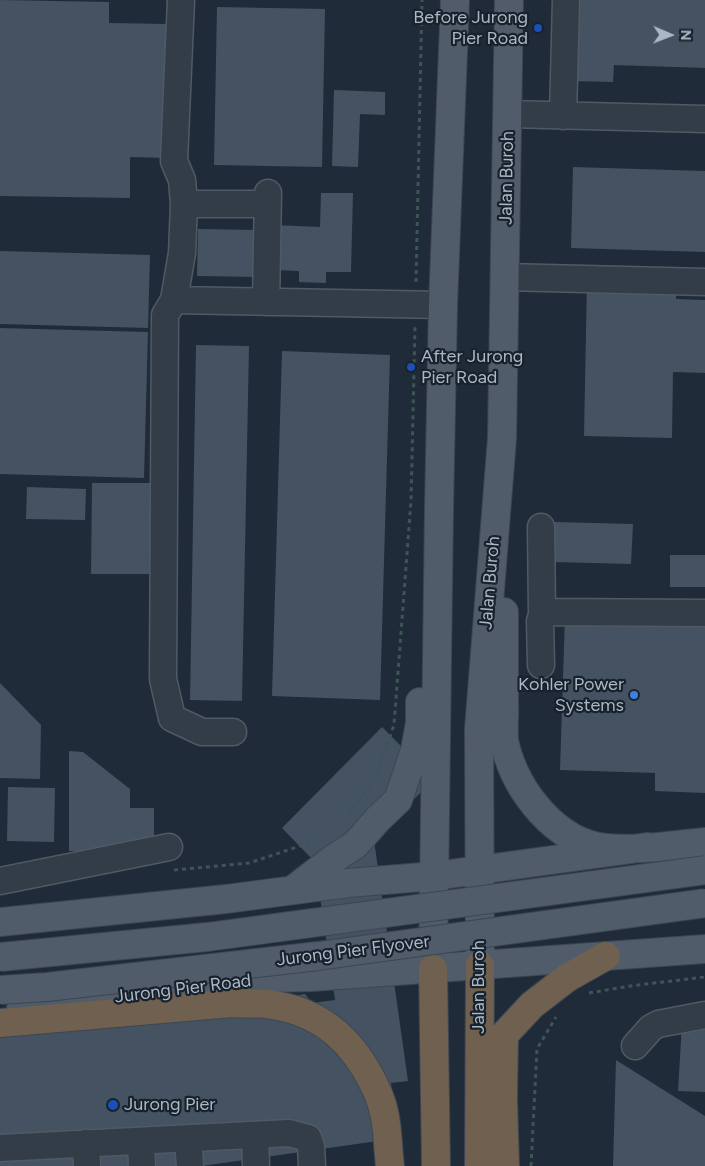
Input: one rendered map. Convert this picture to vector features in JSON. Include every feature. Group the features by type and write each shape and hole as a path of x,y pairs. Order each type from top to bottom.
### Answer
{"highway":[{"path":"505,1166 504,1035 532,1005 567,978 606,956"},
{"name":"Jalan Buroh","path":"479,1166 480,965"},
{"path":"433,969 436,1166"},
{"path":"0,1023 232,1004 267,1004 301,1012 329,1026 344,1038 356,1052 375,1084 385,1116 390,1166"}],"main road":[{"path":"433,969 443,305 454,0"},
{"name":"Jalan Buroh","path":"480,965 479,729 502,438 509,0"},
{"path":"502,438 505,744 513,769 531,802 555,826 583,843 606,848 646,848"},
{"path":"293,890 356,844 398,800 415,750 420,723 419,641 423,586 439,509"},
{"path":"0,922 226,899 348,883 435,876 705,842"},
{"name":"Jurong Pier Flyover","path":"0,957 207,937 705,870"},
{"path":"435,876 546,960"},
{"name":"Jurong Pier Flyover","path":"0,990 47,987 318,956 705,903"},
{"name":"Jurong Pier Road","path":"0,1010 270,978 433,969 705,949"}],"lane":[{"path":"181,0 174,161 182,180 184,204 182,253 174,300 165,315 163,679 172,718 202,732 233,732"},
{"path":"563,116 566,0"},
{"path":"508,114 705,119"},
{"path":"184,204 268,199 266,302"},
{"path":"506,277 705,282"},
{"path":"174,300 443,305"},
{"path":"541,527 541,665"},
{"path":"542,615 548,612 705,613"},
{"path":"0,881 170,859"},
{"path":"635,1046 651,1028 658,1024 705,1015"},
{"path":"0,1148 87,1155 141,1153 188,1138 289,1133 308,1138 311,1146 312,1166"},
{"path":"255,1135 256,1166"},
{"path":"188,1138 190,1166"}],"path":[{"path":"344,822 377,774 394,725 411,501 422,0"},
{"path":"170,859 250,863 315,841 336,827"},
{"path":"586,993 705,977"},
{"path":"531,1166 537,1049 557,1015"}],"building":[{"path":"0,0 109,2 109,23 168,24 166,158 130,157 130,198 0,196"},
{"path":"574,0 705,0 705,68 614,65 613,82 572,81"},
{"path":"217,7 325,9 322,167 214,165"},
{"path":"334,90 385,92 385,115 360,114 358,167 332,166"},
{"path":"573,167 705,171 705,252 571,248"},
{"path":"321,193 353,193 351,272 326,272 326,283 299,282 299,271 273,270 274,225 320,227"},
{"path":"198,229 257,230 256,277 197,276"},
{"path":"0,251 150,255 148,328 0,324"},
{"path":"587,280 676,282 676,299 705,300 705,373 673,372 672,438 584,436"},
{"path":"0,328 148,332 144,478 0,474"},
{"path":"196,345 249,346 242,701 190,700"},
{"path":"282,351 390,355 380,700 272,696"},
{"path":"92,483 158,483 157,574 91,574"},
{"path":"27,487 86,489 85,520 26,519"},
{"path":"554,522 633,524 631,564 553,562"},
{"path":"670,555 705,555 705,587 670,587"},
{"name":"Kohler Power Systems","path":"565,616 705,621 705,793 655,791 655,773 560,770"},
{"path":"0,683 41,725 40,779 0,778"},
{"path":"382,727 434,779 374,840 408,1081 391,1083 399,1138 202,1166 0,1166 0,1038 305,994 312,1003 335,1000 315,862 282,828"},
{"path":"69,751 83,752 130,789 130,808 154,808 154,843 92,852 69,851"},
{"path":"8,787 55,788 54,842 7,841"},
{"path":"682,1023 705,1024 705,1092 678,1091"},
{"path":"616,1060 705,1116 705,1166 613,1166"}],"place":[{"name":"Before Jurong Pier Road","path":"538,28"},
{"name":"After Jurong Pier Road","path":"411,367"},
{"name":"Kohler Power Systems","path":"634,695"},
{"name":"Jurong Pier","path":"113,1105"}]}
